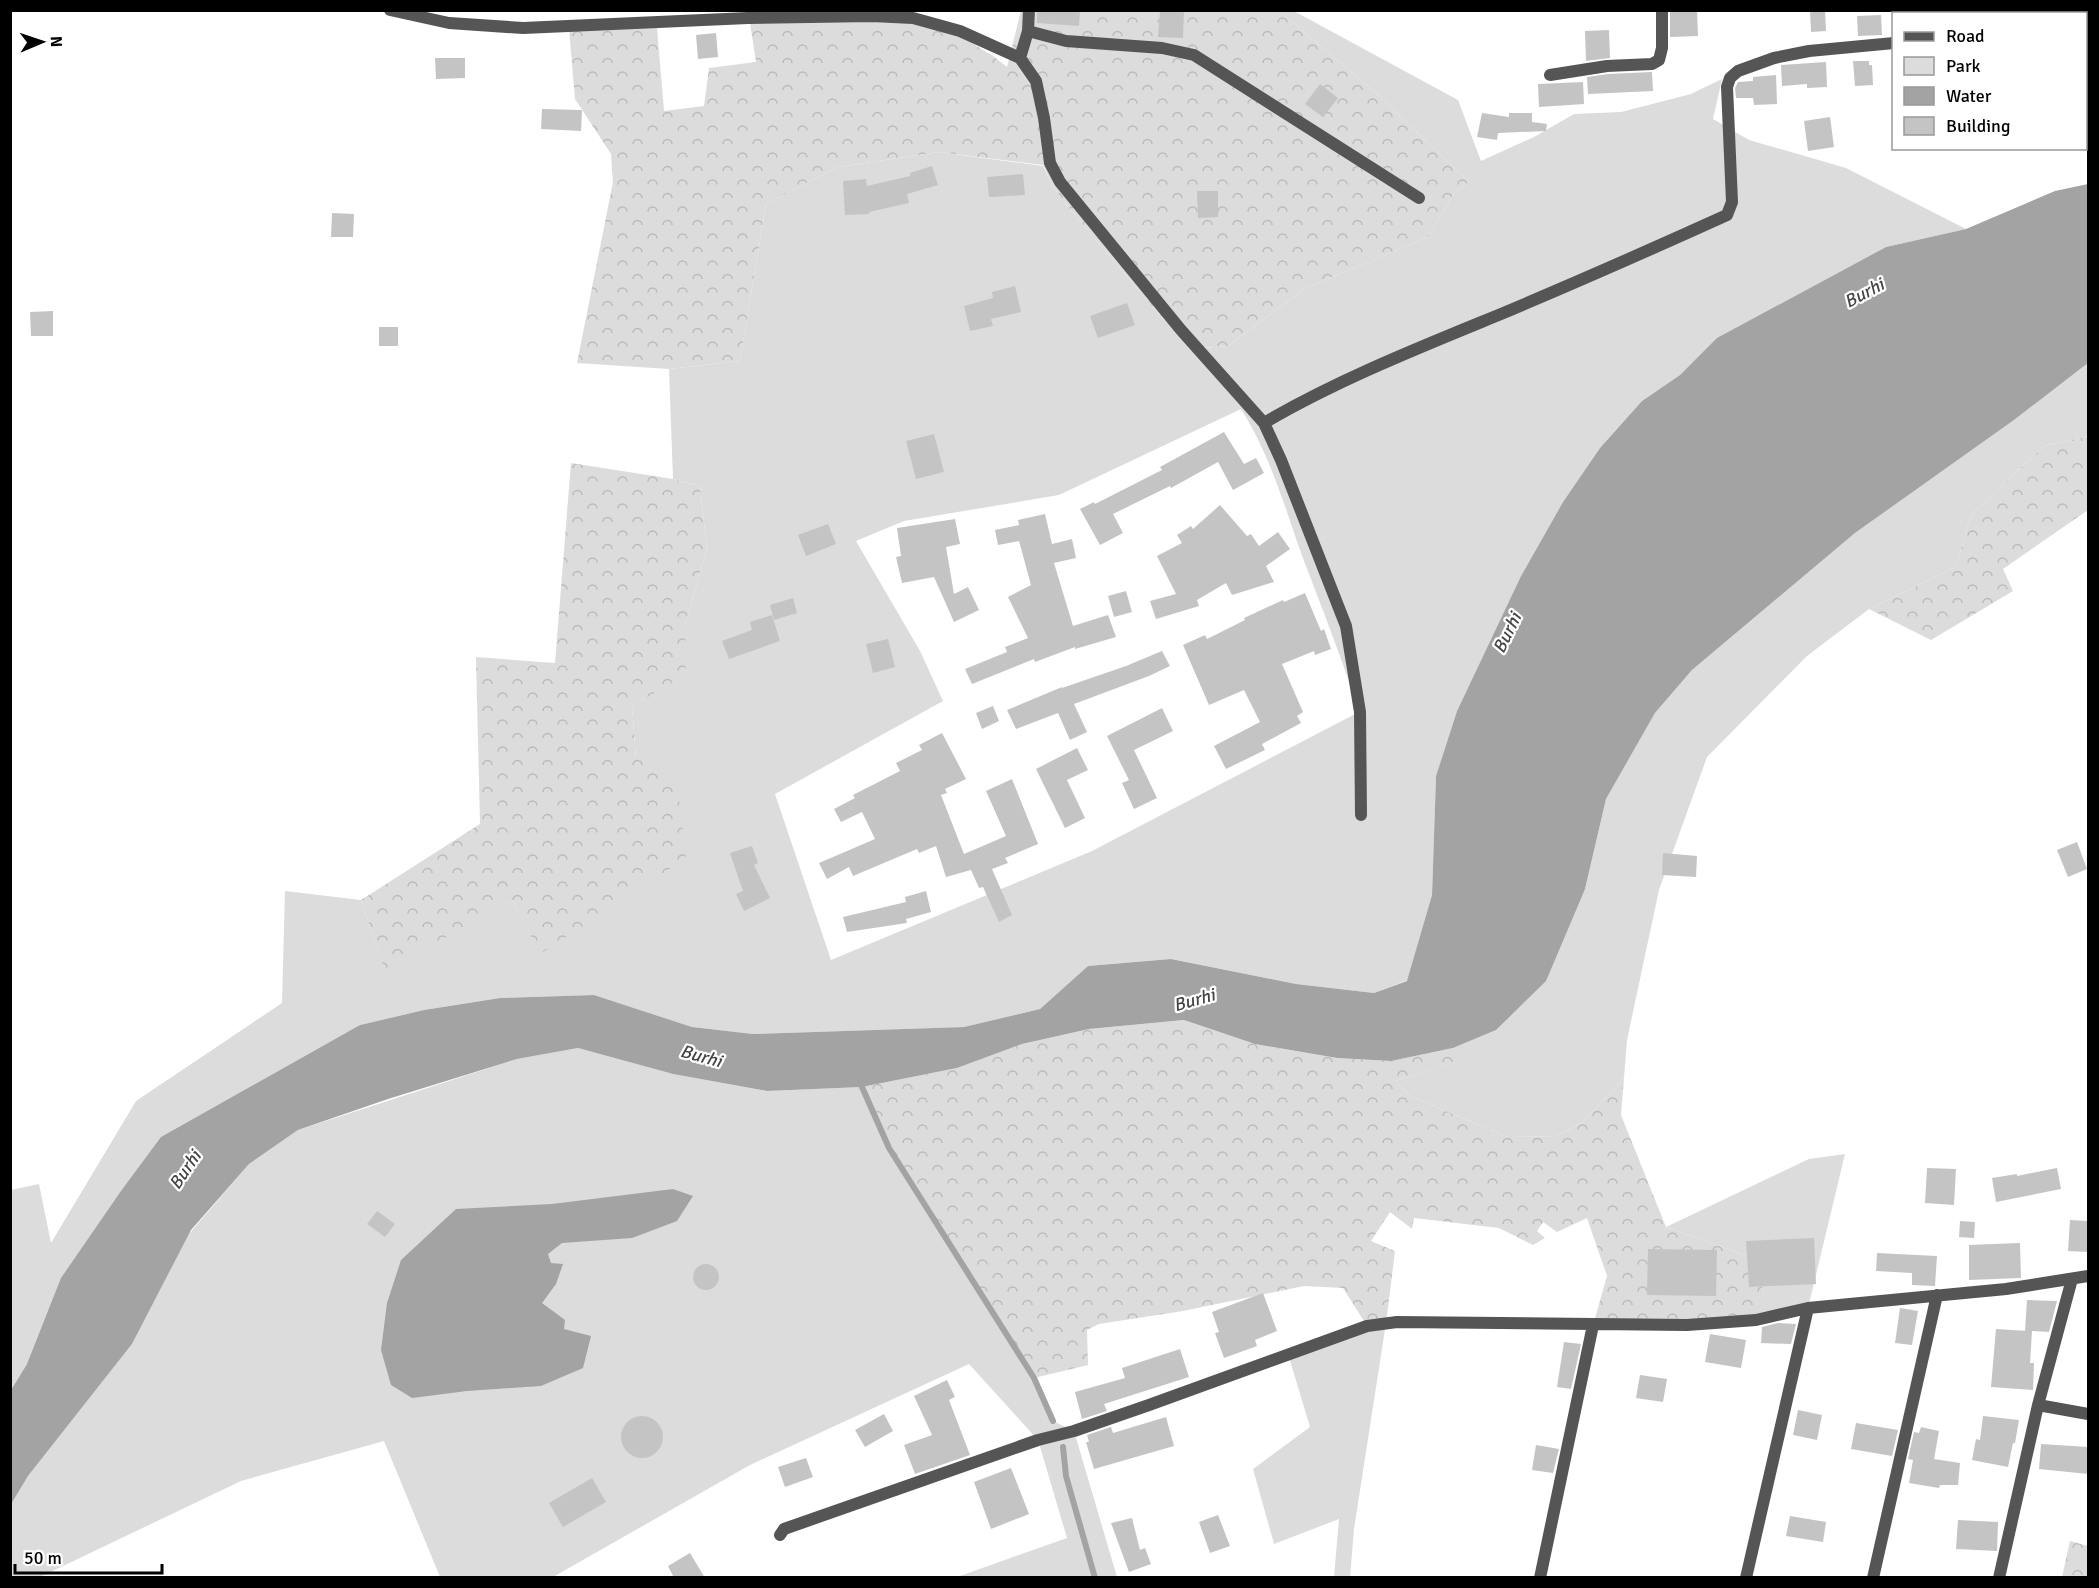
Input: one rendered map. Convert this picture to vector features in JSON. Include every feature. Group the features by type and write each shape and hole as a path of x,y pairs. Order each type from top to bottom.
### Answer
{"street":[{"path":"390,10 449,23 523,28 748,18 872,16 913,18 960,31 1020,58 1036,81 1050,163 1060,182 1181,330 1264,423 1281,459 1346,626 1360,712 1361,815"},
{"path":"1020,58 1028,31 1029,10"},
{"path":"1550,75 1607,66 1652,64 1659,60 1662,48 1662,10"},
{"path":"1028,31 1066,41 1162,48 1194,55 1419,198"},
{"path":"1264,423 1292,406 1426,344 1606,270 1727,215 1732,202 1727,87 1731,78 1738,71 1774,58 1797,53 1892,43"},
{"path":"780,1535 784,1529 1038,1440 1074,1431 1149,1405 1367,1326 1397,1322 1593,1325 1730,1323 1756,1320 1808,1308 2006,1289 2088,1276"},
{"path":"1999,1578 2038,1406 2072,1279"},
{"path":"1873,1578 1937,1295"},
{"path":"1746,1578 1808,1308"},
{"path":"1540,1578 1593,1325"},
{"path":"2038,1406 2088,1414"}],"green space":[{"path":"1292,10 1458,100 1481,161 1534,137 1574,114 1621,112 1691,94 1722,79 1713,119 1749,140 1846,168 1966,229 1886,247 1718,338 1680,375 1642,401 1600,448 1563,502 1521,576 1457,711 1436,776 1432,895 1408,980 1374,993 1296,984 1171,959 1088,966 1040,1009 964,1027 753,1034 692,1027 594,995 500,998 424,1010 360,1025 27,1364 11,1390 11,1190 39,1184 51,1243 136,1101 282,1003 285,891 361,900 385,970 513,901 540,953 636,759 632,706 685,674 685,625 707,548 700,486 673,479 669,369 740,361 766,204 838,167 939,152 1043,166 1052,185 1067,206 1189,349 1228,346 1306,288 1428,237 1455,192 1469,182 1375,92 1279,11","holes":["1241,409 1275,479 1359,712 1092,851 831,960 775,794 943,701 920,651 856,541 904,521 1059,495"]},
{"path":"1021,11 1279,11 1375,92 1469,182 1455,192 1428,237 1306,288 1228,346 1189,349 1067,206 1052,185 1043,165 939,152 838,167 766,204 740,361 669,369 577,363 613,182 611,154 575,99 569,29 657,28 664,111 704,106 709,68 756,62 750,23 888,17 956,33 1007,67"},
{"path":"2088,363 2088,436 2044,446 1971,515 1956,567 1869,609 1807,656 1707,757 1659,890 1627,1040 1624,1078 1583,1122 1556,1136 1508,1137 1410,1096 1395,1081 1461,1060 1453,1048 1496,1030 1585,889 1606,799 1655,713 1692,670 1855,533 2014,420"},
{"path":"2088,436 2088,510 2003,569 2013,591 1931,640 1869,609 1956,567 1971,515 2044,446"},
{"path":"571,463 673,479 700,486 707,548 685,625 686,675 632,706 636,759 676,773 686,858 540,954 513,901 385,971 361,900 480,824 476,657 555,663"},
{"path":"1184,1020 1255,1044 1337,1058 1391,1061 1453,1048 1462,1060 1395,1081 1410,1096 1508,1137 1556,1136 1583,1122 1624,1078 1621,1115 1666,1227 1756,1259 1764,1296 1779,1315 1593,1325 1607,1276 1587,1218 1557,1232 1543,1222 1537,1231 1545,1238 1533,1245 1499,1228 1414,1218 1412,1229 1390,1212 1371,1241 1395,1251 1386,1323 1367,1326 1343,1288 1304,1286 1183,1311 1099,1324 1087,1330 1088,1365 1034,1378 889,1148 862,1087 957,1068 1022,1044 1089,1029"},
{"path":"578,1048 673,1074 767,1091 862,1087 889,1148 1034,1378 1053,1421 1074,1431 1117,1577 957,1577 1067,1538 1038,1440 969,1364 750,1465 553,1577 440,1577 384,1441 241,1481 40,1577 11,1577 10,1504 28,1476 132,1344 188,1235 249,1164 298,1130 517,1059"},
{"path":"1845,1154 1808,1308 1779,1315 1764,1297 1756,1259 1666,1227 1809,1159"},
{"path":"1386,1323 1354,1529 1350,1577 1334,1577 1339,1519 1274,1544 1253,1469 1310,1427 1288,1354"},
{"path":"2070,1541 2088,1546 2088,1577 2062,1577"}],"water":[{"name":"Burhi","path":"2088,184 2088,363 2014,420 1855,533 1692,670 1655,713 1606,799 1585,889 1546,981 1496,1030 1453,1048 1391,1061 1337,1058 1255,1044 1184,1020 1089,1029 1022,1044 957,1068 862,1087 767,1091 673,1074 578,1048 517,1059 388,1099 298,1130 249,1164 191,1230 132,1344 28,1476 11,1504 11,1390 27,1364 61,1278 121,1191 161,1137 360,1025 424,1010 500,998 594,995 692,1027 753,1034 964,1027 1040,1009 1088,966 1171,959 1296,984 1374,993 1407,981 1432,895 1436,776 1457,711 1521,576 1563,502 1600,448 1642,401 1680,375 1717,338 1886,247 1966,229 2055,191"},
{"path":"673,1189 693,1196 677,1221 632,1238 562,1243 548,1254 551,1263 563,1264 556,1284 542,1303 565,1320 564,1329 591,1336 583,1368 541,1386 467,1391 412,1398 391,1385 381,1350 387,1303 401,1260 456,1209 552,1204"}],"building":[{"path":"1037,10 1080,10 1079,26 1037,23"},
{"path":"1160,10 1184,10 1183,38 1158,37"},
{"path":"1670,10 1697,10 1698,36 1670,37"},
{"path":"1825,10 1826,31 1811,32 1810,11"},
{"path":"1881,15 1882,35 1858,36 1857,16"},
{"path":"1609,30 1610,58 1586,61 1585,31"},
{"path":"716,33 718,57 698,59 696,35"},
{"path":"435,58 465,58 465,78 436,79"},
{"path":"1853,61 1869,61 1869,65 1872,65 1873,85 1855,86"},
{"path":"1826,62 1827,87 1807,88 1807,84 1782,86 1781,65"},
{"path":"1652,72 1653,91 1588,94 1587,77"},
{"path":"1776,75 1777,104 1754,105 1753,98 1736,98 1735,88 1738,82 1753,81 1753,77"},
{"path":"1583,82 1584,104 1539,107 1538,84"},
{"path":"1320,84 1338,98 1323,117 1305,104"},
{"path":"542,109 582,110 581,131 541,129"},
{"path":"1482,113 1509,117 1509,113 1532,113 1532,122 1547,124 1546,131 1498,133 1497,140 1477,137"},
{"path":"1830,117 1834,147 1808,151 1804,121"},
{"path":"932,166 938,185 907,194 909,203 869,212 869,214 845,215 843,181 866,179 867,186 910,176 910,173"},
{"path":"1023,174 1025,195 989,197 987,177"},
{"path":"1197,191 1218,191 1218,217 1198,218"},
{"path":"332,213 354,214 353,237 331,237"},
{"path":"1015,286 1021,312 991,319 993,326 970,331 964,306 993,298 992,292"},
{"path":"1127,303 1135,325 1098,338 1090,316"},
{"path":"53,311 53,336 31,336 30,312"},
{"path":"379,327 398,327 398,346 379,346"},
{"path":"1224,432 1244,464 1256,458 1264,473 1233,490 1218,462 1171,488 1170,486 1113,514 1123,533 1100,545 1080,509 1094,502 1095,504 1162,470 1160,467"},
{"path":"934,434 944,472 916,479 906,441"},
{"path":"1220,505 1247,536 1251,534 1259,546 1278,532 1290,549 1266,566 1274,582 1232,595 1226,583 1197,600 1199,606 1156,619 1150,601 1176,594 1157,556 1182,543 1177,535 1191,526 1193,529"},
{"path":"1045,514 1052,544 1072,539 1076,558 1054,563 1073,626 1108,615 1116,637 1075,649 1075,647 1035,662 1034,659 972,684 965,669 1007,652 1005,647 1028,638 1008,597 1031,585 1019,541 998,545 995,530 1019,525 1018,520"},
{"path":"955,519 960,544 946,547 954,594 968,587 979,610 954,622 934,577 902,583 896,557 901,556 897,528"},
{"path":"828,524 836,544 806,556 798,535"},
{"path":"1126,591 1132,612 1114,617 1108,596"},
{"path":"1305,593 1321,631 1324,629 1331,649 1315,655 1314,651 1282,664 1303,712 1297,716 1301,723 1262,744 1265,750 1226,769 1214,746 1260,722 1244,690 1209,705 1183,645 1205,635 1207,639 1245,620 1244,618 1283,600 1284,602"},
{"path":"793,598 797,613 774,620 770,605"},
{"path":"772,615 780,641 729,659 722,641 752,630 750,622"},
{"path":"888,639 895,667 873,673 866,644"},
{"path":"1162,651 1170,666 1074,704 1087,732 1070,740 1058,713 1016,729 1007,710 1062,687 1126,666"},
{"path":"993,706 999,721 982,729 976,713"},
{"path":"1162,708 1173,731 1134,750 1157,798 1134,809 1122,783 1129,780 1107,736"},
{"path":"942,733 966,779 945,789 947,793 941,795 964,854 1006,836 986,791 1012,779 1038,844 1005,858 1008,863 992,869 1012,915 999,922 983,887 979,888 971,870 946,877 936,846 919,853 917,849 853,876 849,867 827,879 819,863 875,839 862,812 841,822 834,809 855,798 853,795 900,771 896,763 922,750 919,745"},
{"path":"1077,748 1088,770 1067,780 1085,818 1065,828 1036,769"},
{"path":"2077,842 2087,869 2068,877 2057,850"},
{"path":"752,846 758,863 754,865 770,898 744,911 736,894 743,891 730,853"},
{"path":"1663,853 1697,856 1696,877 1662,875"},
{"path":"926,891 931,912 906,919 907,923 847,932 843,917 906,902 905,897"},
{"path":"1927,1168 1956,1169 1954,1205 1925,1203"},
{"path":"2057,1168 2061,1189 1996,1202 1992,1178 2017,1174 2017,1176"},
{"path":"377,1211 395,1224 385,1237 367,1224"},
{"path":"2070,1220 2088,1221 2088,1252 2068,1251"},
{"path":"1960,1221 1975,1222 1974,1238 1959,1237"},
{"path":"1814,1238 1816,1284 1749,1287 1746,1241"},
{"path":"2020,1243 2021,1278 1969,1280 1969,1245"},
{"path":"1648,1249 1717,1250 1716,1296 1647,1295"},
{"path":"1877,1253 1937,1256 1935,1286 1912,1285 1912,1273 1876,1271"},
{"path":"706,1264 715,1268 719,1277 715,1286 706,1290 697,1286 693,1277 697,1268"},
{"path":"1263,1293 1277,1331 1255,1340 1257,1346 1224,1358 1215,1333 1219,1332 1212,1312"},
{"path":"2027,1300 2057,1301 2049,1332 2032,1331 2030,1363 2034,1363 2033,1390 1991,1387 1996,1329 2025,1331"},
{"path":"1900,1308 1918,1311 1912,1345 1895,1343"},
{"path":"1778,1323 1796,1324 1791,1344 1761,1343 1762,1327"},
{"path":"1710,1334 1746,1340 1741,1368 1705,1362"},
{"path":"1564,1342 1581,1344 1571,1389 1557,1387"},
{"path":"1180,1349 1189,1377 1104,1404 1107,1411 1082,1419 1075,1392 1125,1378 1122,1368"},
{"path":"1640,1375 1667,1379 1663,1402 1636,1398"},
{"path":"947,1380 955,1397 949,1400 970,1455 915,1474 904,1445 932,1435 914,1396"},
{"path":"1798,1410 1822,1415 1817,1440 1793,1435"},
{"path":"884,1414 893,1431 865,1447 855,1430"},
{"path":"642,1416 650,1417 657,1422 662,1429 662,1445 657,1452 650,1457 642,1458 634,1457 627,1452 622,1445 621,1437 622,1429 627,1422 634,1417"},
{"path":"1983,1416 2019,1420 2008,1467 1972,1460 1976,1439 1980,1440"},
{"path":"1166,1417 1174,1446 1094,1469 1086,1442 1089,1442 1087,1435 1111,1427 1113,1433"},
{"path":"1856,1423 1898,1430 1892,1456 1851,1449"},
{"path":"1921,1427 1939,1431 1934,1459 1960,1463 1958,1485 1940,1485 1939,1488 1909,1483 1913,1460 1908,1459 1914,1432 1919,1433"},
{"path":"2041,1444 2088,1447 2088,1474 2039,1469"},
{"path":"1536,1445 1559,1449 1553,1473 1532,1470"},
{"path":"806,1458 813,1477 785,1487 778,1467"},
{"path":"1011,1468 1029,1514 991,1529 974,1482"},
{"path":"592,1478 606,1502 563,1527 549,1503"},
{"path":"1218,1515 1230,1546 1210,1553 1199,1522"},
{"path":"1790,1516 1826,1522 1823,1542 1786,1536"},
{"path":"1132,1518 1140,1550 1145,1548 1151,1564 1129,1572 1111,1523"},
{"path":"1958,1520 1998,1522 1997,1551 1956,1549"},
{"path":"690,1553 705,1578 674,1578 668,1566"}],"waterway":[{"path":"862,1080 862,1087 889,1148 1034,1378 1053,1421"},
{"path":"1063,1447 1066,1476 1095,1578"}]}
